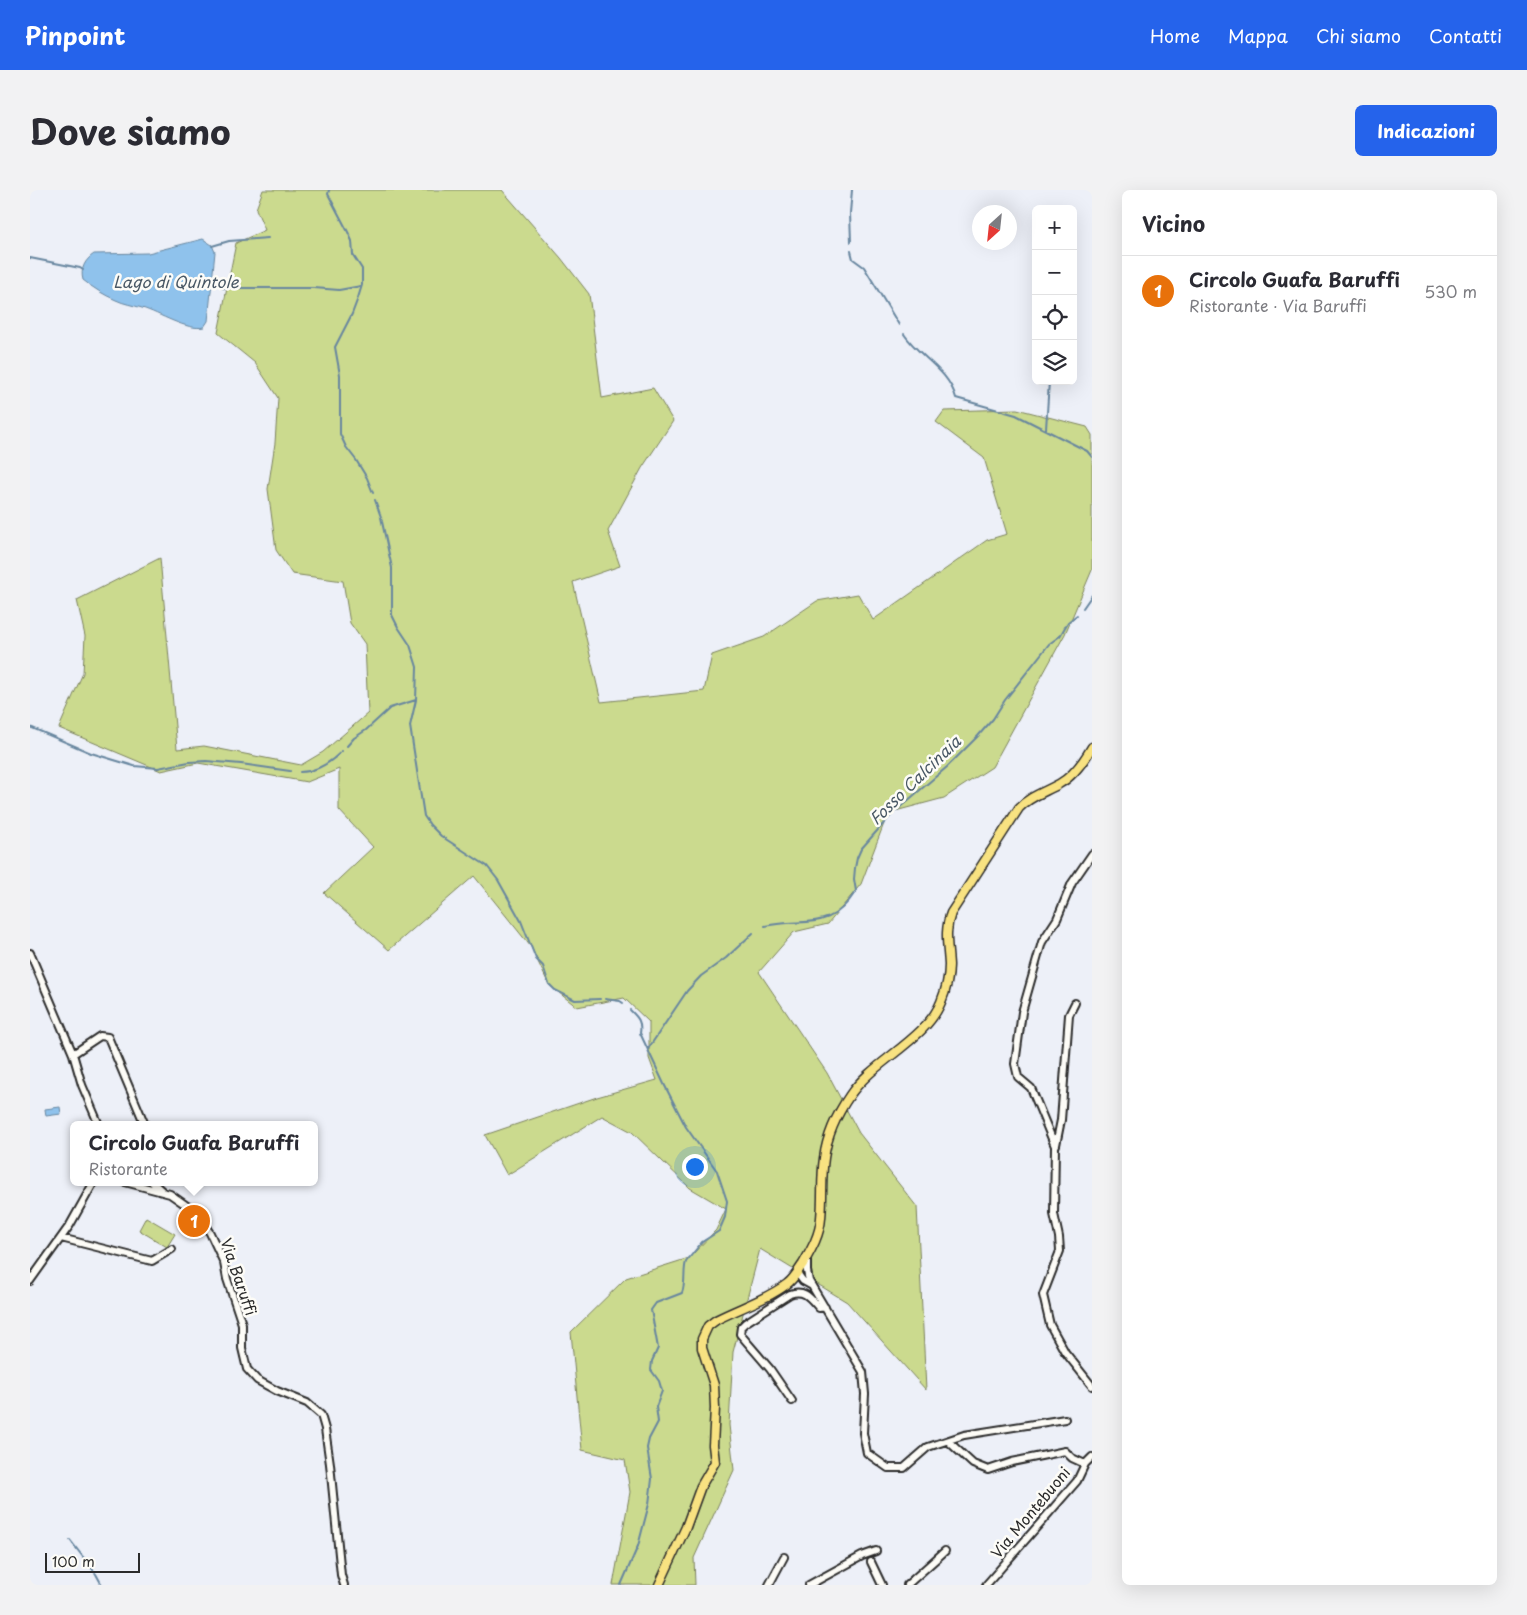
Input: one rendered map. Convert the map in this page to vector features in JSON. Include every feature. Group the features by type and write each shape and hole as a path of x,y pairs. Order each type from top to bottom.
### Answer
{"main road":[{"path":"659,1585 686,1527 701,1486 716,1462 714,1445 714,1385 702,1348 702,1339 708,1326 716,1320 789,1283 807,1258 819,1228 824,1157 832,1129 854,1089 927,1024 939,1009 948,976 946,936 951,913 1019,808 1030,798 1060,783 1074,773 1092,746"}],"street":[{"path":"1055,1146 1031,1088 1018,1076 1015,1064 1017,1043 1022,1012 1042,942 1057,919 1072,883 1092,854"},
{"path":"30,953 73,1054 82,1085 97,1121"},
{"path":"1075,1003 1069,1015 1060,1120 1055,1146 1054,1214 1060,1251 1043,1294 1050,1325 1065,1352 1092,1386"},
{"path":"73,1054 100,1036 108,1036 143,1121"},
{"path":"30,1280 61,1238 92,1186"},
{"name":"Via Baruffi","path":"142,1186 165,1193 179,1200 202,1220 224,1263 227,1279 242,1324 242,1348 247,1369 257,1380 277,1391 307,1403 321,1415 326,1441 341,1575 344,1585"},
{"name":"Via Baruffi","path":"157,1186 165,1193"},
{"path":"61,1238 152,1261 172,1249"},
{"path":"807,1258 806,1271 809,1283"},
{"path":"797,1273 809,1283 863,1372 866,1394 863,1433 867,1453 888,1468 904,1468 928,1447 964,1435 1065,1419"},
{"path":"789,1283 809,1283"},
{"path":"792,1401 770,1369 740,1334 741,1327 745,1322 795,1292 806,1294 820,1308 825,1307"},
{"path":"757,1300 764,1310"},
{"path":"948,1440 973,1464 988,1470 1012,1462 1065,1451 1072,1458 1085,1464"},
{"name":"Via Montebuoni","path":"986,1585 1077,1481 1085,1464 1092,1457"},
{"path":"809,1585 862,1556 876,1551"},
{"path":"907,1585 945,1551"},
{"path":"769,1585 784,1557"},
{"path":"871,1562 882,1585"}],"green space":[{"path":"263,190 502,190 561,258 589,294 602,398 653,388 673,421 642,468 608,531 620,566 573,582 601,702 704,691 712,655 764,637 817,601 858,594 873,620 987,540 1007,534 984,458 936,422 944,411 1017,409 1087,427 1092,435 1092,570 1065,634 992,767 944,798 888,813 861,884 828,924 794,932 759,972 827,1073 859,1133 917,1207 926,1390 847,1302 760,1249 733,1352 729,1425 734,1470 694,1558 695,1585 613,1585 630,1492 625,1460 582,1450 571,1332 626,1278 689,1258 716,1230 726,1209 690,1188 632,1132 602,1116 507,1175 485,1135 597,1097 657,1080 649,1058 649,1022 624,998 577,1007 549,985 531,947 474,876 389,950 324,893 373,847 339,810 339,769 307,782 198,763 161,771 59,728 83,673 85,636 77,600 160,558 177,749 204,746 301,765 323,752 368,713 365,644 350,623 343,581 292,574 276,550 268,489 275,443 278,398 255,363 218,333 236,243 265,230 256,209"},
{"path":"146,1217 175,1234 167,1247 139,1230"}],"water":[{"name":"Lago di Quintole","path":"203,239 212,245 215,252 208,321 204,327 197,328 181,324 149,310 119,301 107,296 83,280 82,272 84,265 94,254 148,253"},
{"path":"60,1107 61,1114 46,1116 45,1109"}],"waterway":[{"path":"329,190 328,194 352,241 353,255 362,269 362,285 358,298 335,347 340,375 340,434 346,447 367,478 373,493"},
{"path":"851,242 850,213 852,190"},
{"path":"212,246 229,241 268,238"},
{"path":"851,251 853,259 864,267 899,325"},
{"path":"30,258 83,270"},
{"path":"222,288 314,288 339,290 361,286"},
{"path":"904,334 917,350 947,379 956,398 1016,415 1087,451 1092,457"},
{"path":"1046,429 1049,385"},
{"path":"375,500 381,517 392,568 392,615 410,645 417,667 416,700 410,726 424,816 441,836 487,866 498,880 521,921 536,959 543,966 549,984 555,990 575,1000 600,999"},
{"name":"Fosso Calcinaia","path":"1083,608 1092,595"},
{"name":"Fosso Calcinaia","path":"765,926 816,921 836,913 846,904 856,891 855,868 861,849 892,814 947,767 978,736 1049,644 1060,636 1068,622 1077,615"},
{"path":"347,746 390,708 416,700"},
{"path":"30,727 91,753 134,766 158,768 206,761 290,771"},
{"path":"300,772 306,772 323,766 342,751"},
{"name":"Fosso Calcinaia","path":"648,1049 687,991 701,976 726,958 753,933"},
{"path":"605,999 623,1003"},
{"path":"621,1585 638,1546 649,1504 652,1479 647,1448 649,1439 658,1422 656,1407 662,1391 659,1381 651,1370 652,1361 658,1348 651,1310 656,1303 682,1293 686,1262 702,1242 719,1231 725,1217 727,1201 717,1171 686,1127 640,1033 638,1020 630,1010"},
{"path":"70,1540 102,1585"}],"place":[{"name":"Circolo Guafa Baruffi","path":"194,1221"}]}
